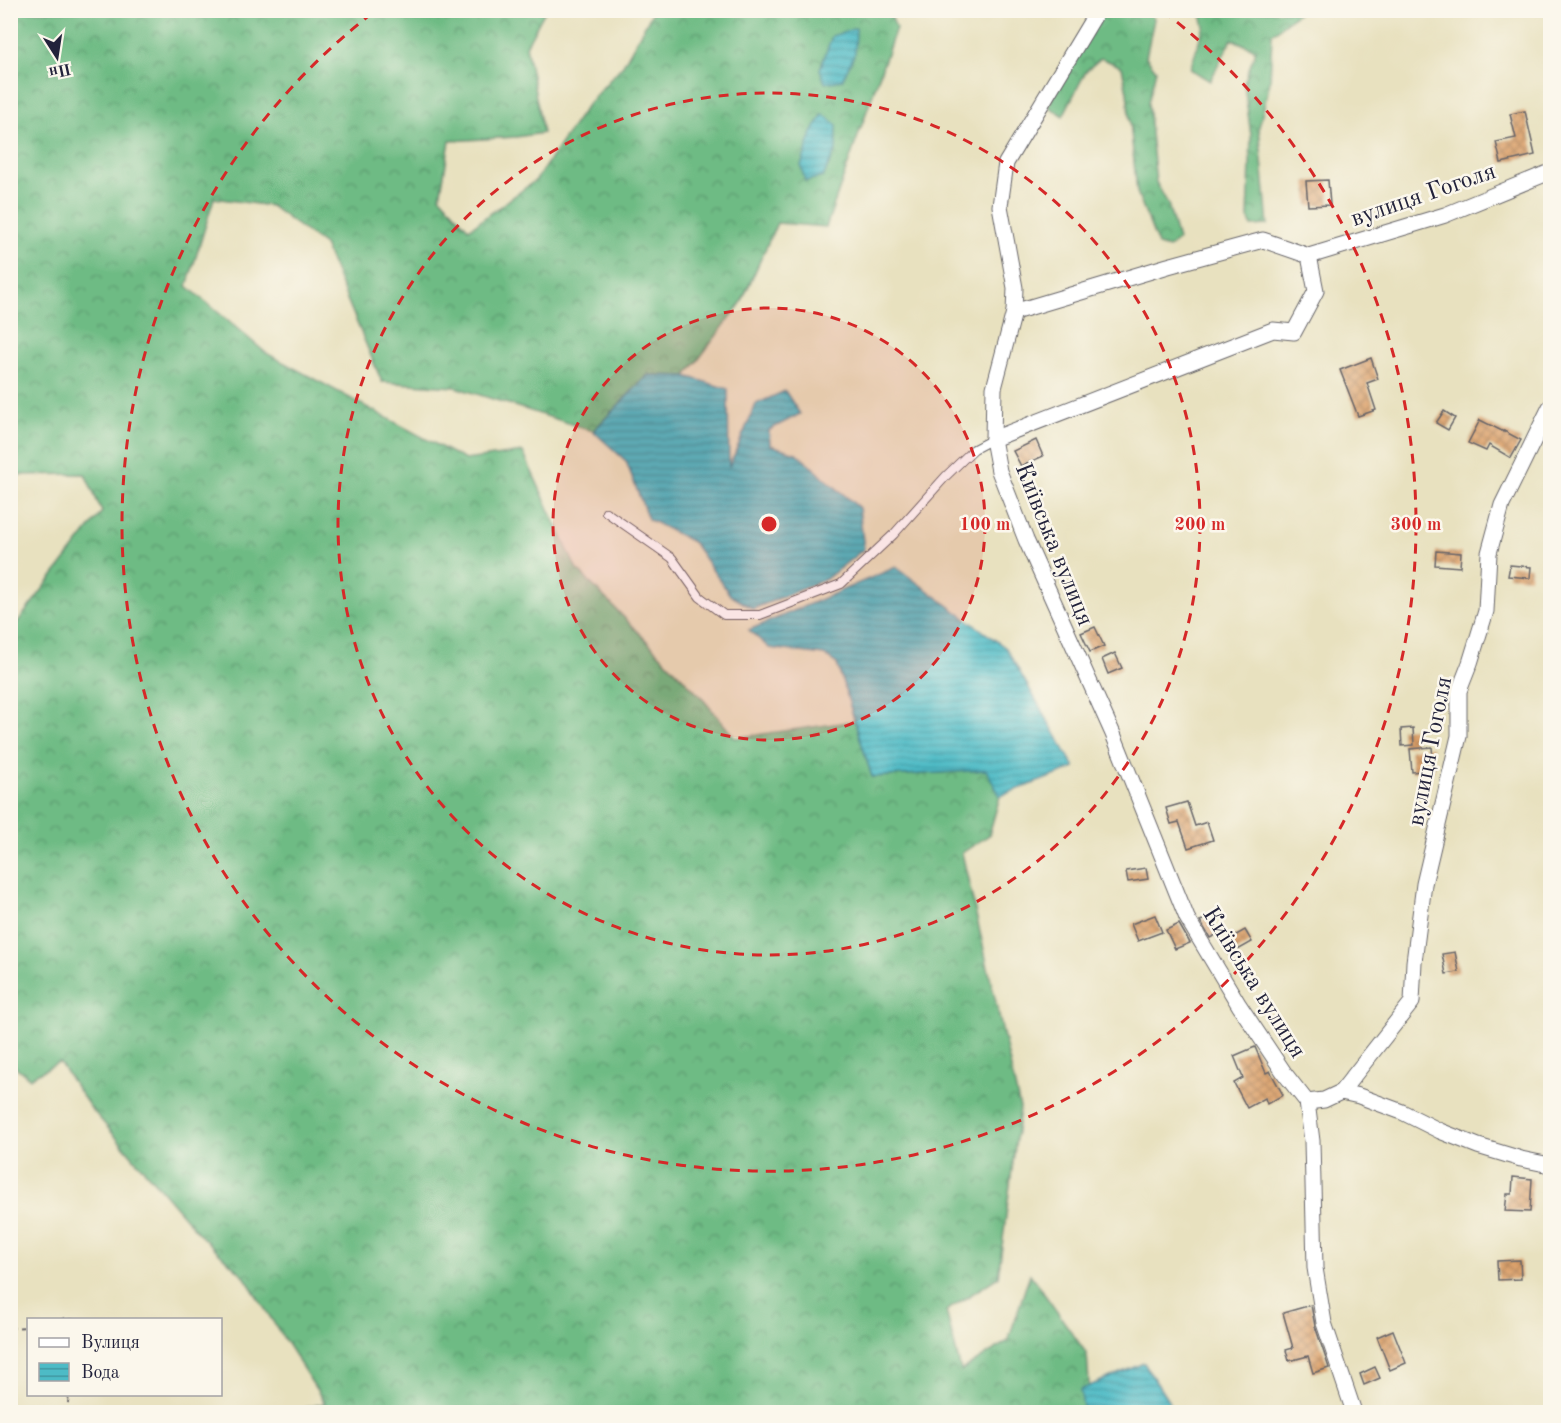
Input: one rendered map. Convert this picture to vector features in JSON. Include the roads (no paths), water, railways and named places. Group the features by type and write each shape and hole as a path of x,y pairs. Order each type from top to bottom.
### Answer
{"street":[{"name":"Київська вулиця","path":"1098,10 1006,163 1000,206 1015,288 1014,312 994,388 993,439 999,471 1026,540 1113,734 1187,918 1239,1005 1285,1074 1307,1102"},
{"name":"вулиця Гоголя","path":"1309,255 1445,215 1551,172"},
{"path":"993,439 1273,330 1294,332 1316,291 1309,255 1263,240 1014,312"},
{"name":"вулиця Гоголя","path":"1341,1092 1412,1002 1414,962 1424,884 1459,736 1459,691 1486,611 1489,553 1502,505 1551,407"},
{"path":"1354,1413 1324,1323 1315,1268 1312,1141 1307,1102 1324,1100 1341,1092 1359,1096 1402,1112 1440,1131 1478,1146 1551,1165"}],"lane":[{"path":"606,512 672,558 700,597 724,615 760,615 841,584 894,534 946,476 974,449 993,439"}],"water":[{"path":"856,28 855,53 842,80 825,83 820,69 832,36"},
{"path":"823,114 837,125 836,150 823,177 805,181 801,166 812,133"},
{"path":"648,375 686,376 728,389 729,467 756,404 785,391 800,414 769,430 770,445 796,453 859,508 864,549 826,579 753,609 730,595 693,542 648,519 626,461 593,431"},
{"path":"896,567 1006,648 1075,768 1000,796 986,770 872,777 837,664 824,655 769,648 749,630"},
{"path":"1144,1363 1175,1412 1084,1412 1080,1390"}]}
